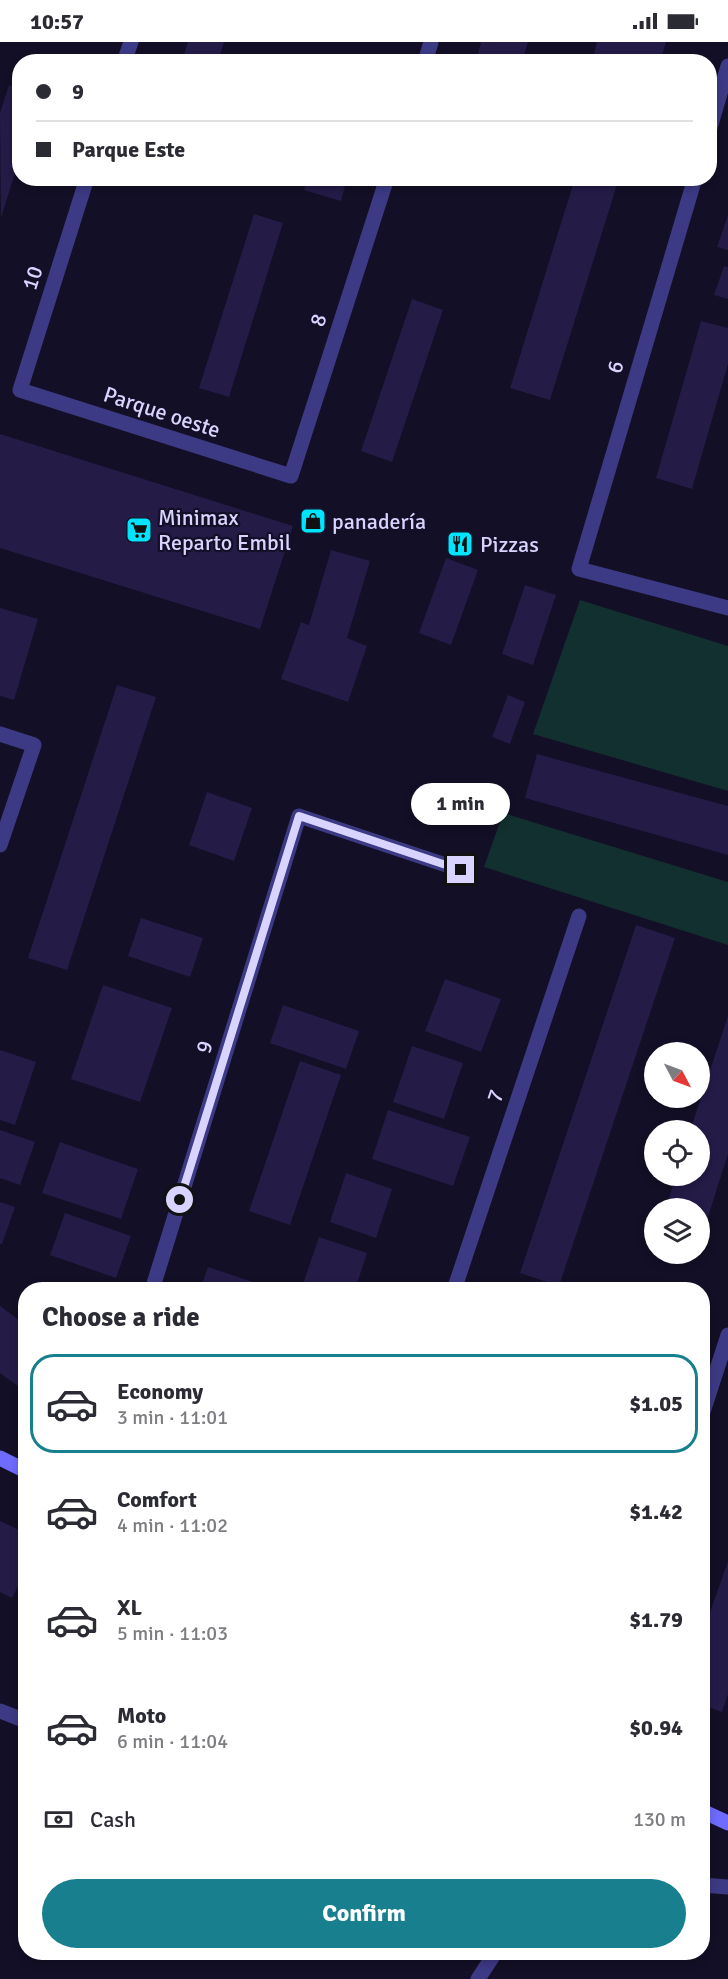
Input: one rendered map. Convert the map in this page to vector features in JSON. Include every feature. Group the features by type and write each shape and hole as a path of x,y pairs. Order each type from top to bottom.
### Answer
{"street":[{"path":"717,104 728,66"},
{"name":"10","path":"20,390 84,186"},
{"name":"8","path":"291,476 384,186"},
{"name":"6","path":"693,186 579,568 728,608"},
{"name":"Parque oeste","path":"20,390 291,476"},
{"path":"0,734 34,745 0,845"},
{"name":"9","path":"154,1282 299,816 461,870"},
{"name":"7","path":"457,1282 579,916"},
{"path":"710,1390 728,1335"},
{"path":"0,1458 18,1467"},
{"path":"0,1712 18,1718"},
{"path":"710,1815 728,1823"},
{"path":"710,1886 728,1887"},
{"path":"478,1979 490,1960"}],"green space":[{"path":"580,600 728,646 728,791 533,734"},
{"path":"503,813 728,882 728,945 484,867"}],"building":[{"path":"188,42 224,42 220,54 184,54"},
{"path":"481,42 528,42 524,54 478,54"},
{"path":"597,42 666,42 662,54 594,54"},
{"path":"9,85 12,86 12,183 1,218 0,113"},
{"path":"305,186 345,186 341,201 304,190"},
{"path":"573,186 617,186 550,400 510,388"},
{"path":"254,214 283,223 229,397 199,388"},
{"path":"728,215 728,250 717,247"},
{"path":"724,266 728,267 728,299 714,295"},
{"path":"412,299 443,310 392,462 361,451"},
{"path":"701,321 728,328 728,364 692,489 656,478"},
{"path":"0,434 293,526 260,629 0,548"},
{"path":"331,550 370,561 347,638 367,646 348,702 281,679 301,622 309,625"},
{"path":"446,558 478,570 451,645 419,633"},
{"path":"525,585 556,595 533,665 502,654"},
{"path":"0,608 38,619 14,700 0,696"},
{"path":"117,685 156,697 67,970 28,958"},
{"path":"508,695 525,702 510,744 492,737"},
{"path":"537,754 728,806 728,855 525,798"},
{"path":"207,792 252,808 234,861 189,845"},
{"path":"141,918 203,938 190,977 128,956"},
{"path":"636,925 675,938 560,1282 547,1282 520,1273"},
{"path":"445,979 501,999 481,1052 425,1031"},
{"path":"103,985 172,1008 140,1102 71,1079"},
{"path":"283,1005 359,1031 346,1069 270,1043"},
{"path":"728,1016 728,1154 710,1211 710,1198 669,1198 673,1186 710,1186 710,1120 694,1120 698,1108 710,1108 710,1070"},
{"path":"412,1046 463,1063 444,1119 393,1102"},
{"path":"0,1050 36,1062 15,1125 0,1120"},
{"path":"300,1061 341,1075 290,1225 249,1211"},
{"path":"388,1110 470,1137 453,1186 372,1159"},
{"path":"0,1130 35,1142 20,1185 0,1178"},
{"path":"60,1142 138,1169 121,1219 42,1193"},
{"path":"346,1173 392,1189 376,1238 330,1222"},
{"path":"0,1202 15,1207 2,1244 0,1244"},
{"path":"65,1213 131,1236 116,1278 50,1255"},
{"path":"319,1237 367,1253 358,1282 304,1282"},
{"path":"208,1267 253,1282 203,1282"},
{"path":"0,1306 18,1319 18,1386 0,1373"},
{"path":"0,1521 18,1529 18,1586 12,1598 0,1592"},
{"path":"728,1561 728,1694 722,1712 710,1708 710,1612"}],"place":[{"name":"panadería","path":"313,521"},
{"name":"Minimax Reparto Embil","path":"139,530"},
{"name":"Pizzas","path":"460,544"}],"route":[{"path":"180,1200 299,816 461,870"}]}
